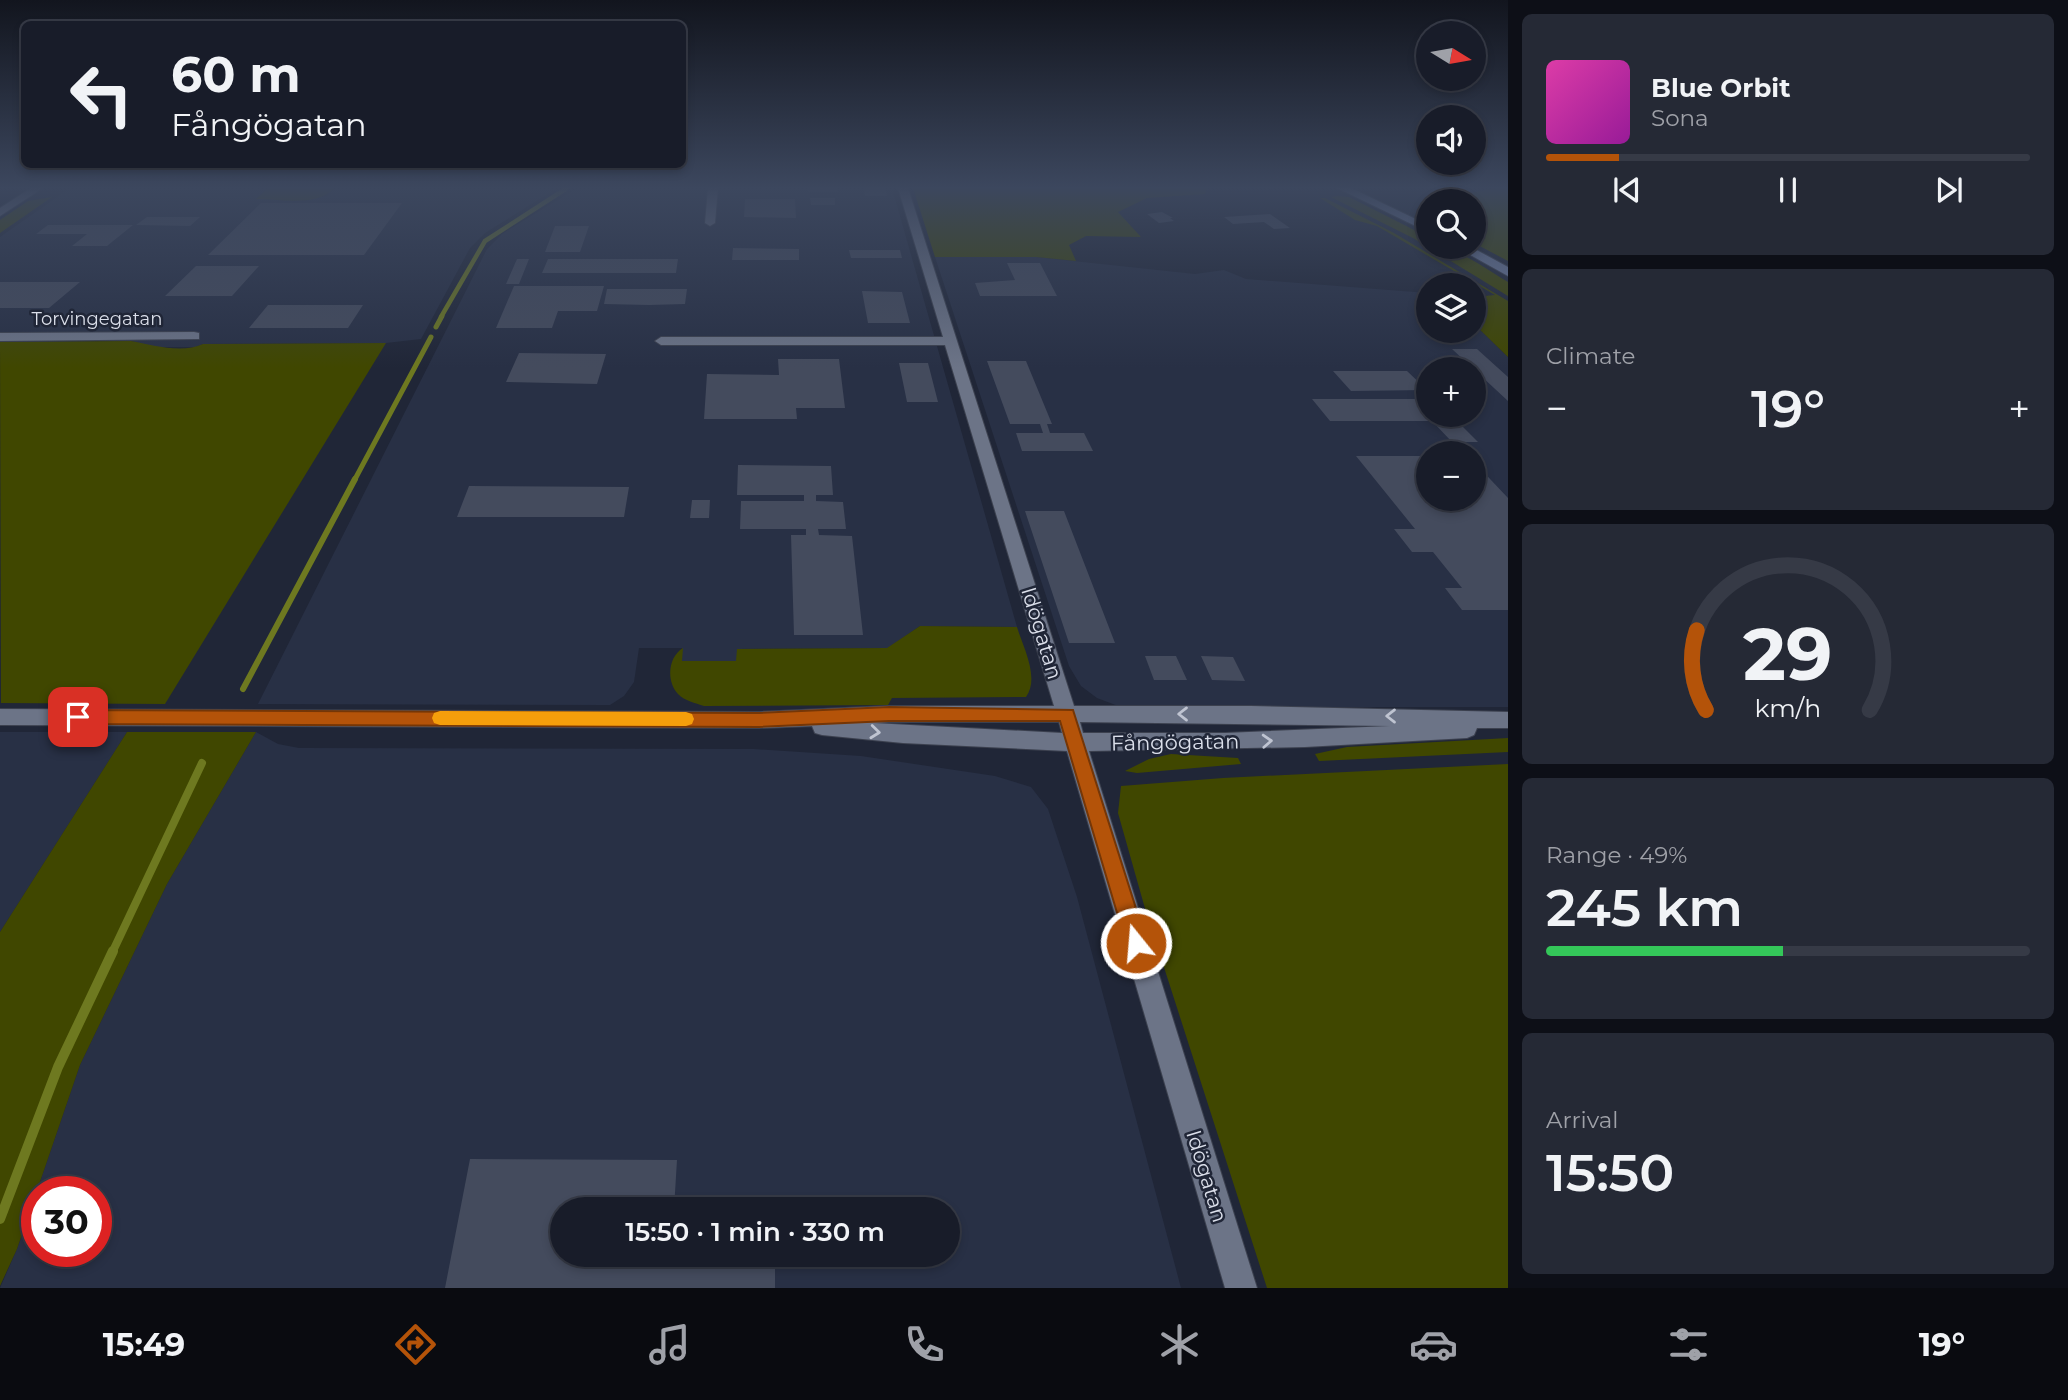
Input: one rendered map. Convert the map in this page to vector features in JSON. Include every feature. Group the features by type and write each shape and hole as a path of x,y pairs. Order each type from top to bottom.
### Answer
{"main road":[{"path":"1484,259 1508,273"}],"street":[{"name":"Idögatan","path":"922,248 1076,743 1241,1288"},
{"name":"Torvingegatan","path":"0,337 194,336"},
{"path":"661,341 951,341"},
{"name":"Fångögatan","path":"0,717 759,720 889,714 1251,714 1508,720"},
{"name":"Fångögatan","path":"759,720 978,741 1076,743 1242,742 1508,726"}],"shaded area":[{"path":"0,248 470,248 421,339 386,343 203,344 196,347 151,347 131,341 0,342"},
{"path":"909,248 1017,627 920,626 888,648 738,649 737,661 682,661 682,648 639,648 634,682 624,696 610,705 258,704 487,249"},
{"path":"935,257 1036,257 1195,274 1224,270 1246,279 1416,292 1416,343 1486,343 1486,336 1508,357 1508,707 1121,707 1097,698 1081,686 1069,666"},
{"path":"0,732 127,732 0,932"},
{"path":"256,732 278,744 299,748 754,749 861,756 995,776 1031,787 1048,809 1077,897 1181,1288 0,1288 21,1237 21,1267 112,1267 112,1176 42,1176 80,1065 167,884"}],"green space":[{"path":"932,248 1070,248 1076,261 1036,257 935,257"},
{"path":"1486,248 1508,248 1508,261 1486,249"},
{"path":"1433,259 1438,259 1461,273"},
{"path":"1447,259 1470,259 1508,282 1508,296 1486,283 1486,273 1470,273"},
{"path":"1486,288 1508,301 1508,357 1486,336 1486,296 1495,295"},
{"path":"131,341 177,349 203,344 386,343 165,704 1,703 0,342"},
{"path":"920,626 1017,627 1031,672 1030,689 1026,697 892,698 888,705 704,706 690,702 678,694 670,676 674,657 683,648 682,661 736,661 737,649 887,648"},
{"path":"127,732 256,732 167,884 80,1065 42,1176 21,1176 21,1237 0,1286 0,932"},
{"path":"1508,738 1508,752 1319,761 1315,754 1347,747"},
{"path":"1171,754 1238,758 1241,764 1137,773 1125,771 1149,759"},
{"path":"1508,764 1508,1288 1267,1288 1144,905 1118,813 1121,786 1223,778"}],"building":[{"path":"215,248 369,248 364,255 208,255"},
{"path":"546,248 581,248 580,252 545,252"},
{"path":"733,248 799,249 799,260 732,260"},
{"path":"849,250 900,250 902,258 851,258"},
{"path":"517,259 529,259 519,284 506,284"},
{"path":"548,259 678,259 676,273 542,273"},
{"path":"1007,263 1040,263 1057,296 980,296 975,283 1015,280"},
{"path":"196,266 259,266 232,296 165,296"},
{"path":"0,282 80,282 49,308 0,308"},
{"path":"514,286 604,286 597,311 558,311 552,328 496,328"},
{"path":"607,289 687,289 685,304 649,305 604,304"},
{"path":"862,291 902,292 910,323 868,323"},
{"path":"268,305 363,305 348,328 249,328"},
{"path":"1452,349 1477,349 1486,357 1461,357"},
{"path":"519,353 606,354 597,384 506,382"},
{"path":"1486,357 1508,377 1508,401 1486,381"},
{"path":"778,359 839,359 845,408 796,408 797,419 704,419 707,374 779,375"},
{"path":"987,361 1026,361 1052,424 1047,424 1050,433 1084,433 1093,451 1022,451 1016,433 1043,433 1040,424 1010,424"},
{"path":"899,363 928,363 938,402 907,402"},
{"path":"1333,371 1407,371 1416,380 1416,390 1351,391"},
{"path":"1312,399 1416,399 1416,421 1330,421"},
{"path":"1438,427 1463,427 1477,441 1451,441"},
{"path":"1356,456 1416,456 1416,511 1486,511 1486,475 1508,498 1508,610 1462,610 1445,588 1462,588 1433,552 1412,552 1394,529 1415,529"},
{"path":"738,465 831,466 833,495 816,495 816,501 843,502 846,529 818,529 819,535 852,536 863,635 794,635 791,535 806,535 806,529 740,529 741,501 804,501 804,495 737,495"},
{"path":"469,486 629,487 624,517 457,517"},
{"path":"692,500 710,500 709,518 690,518"},
{"path":"1025,511 1064,511 1115,643 1069,643"},
{"path":"1145,656 1176,656 1187,680 1154,680"},
{"path":"1201,656 1233,657 1245,681 1212,680"},
{"path":"470,1159 677,1160 675,1197 550,1197 550,1267 775,1267 775,1288 445,1288"}],"waterway":[{"path":"441,317 481,248"},
{"path":"436,327 442,316"},
{"path":"354,481 431,337"},
{"path":"243,689 355,479"},
{"path":"112,953 202,763"},
{"path":"0,1219 58,1067 113,951"}],"slow traffic":[{"path":"440,718 686,719"}],"route":[{"path":"78,717 759,720 889,714 1067,715 1136,943"}]}
